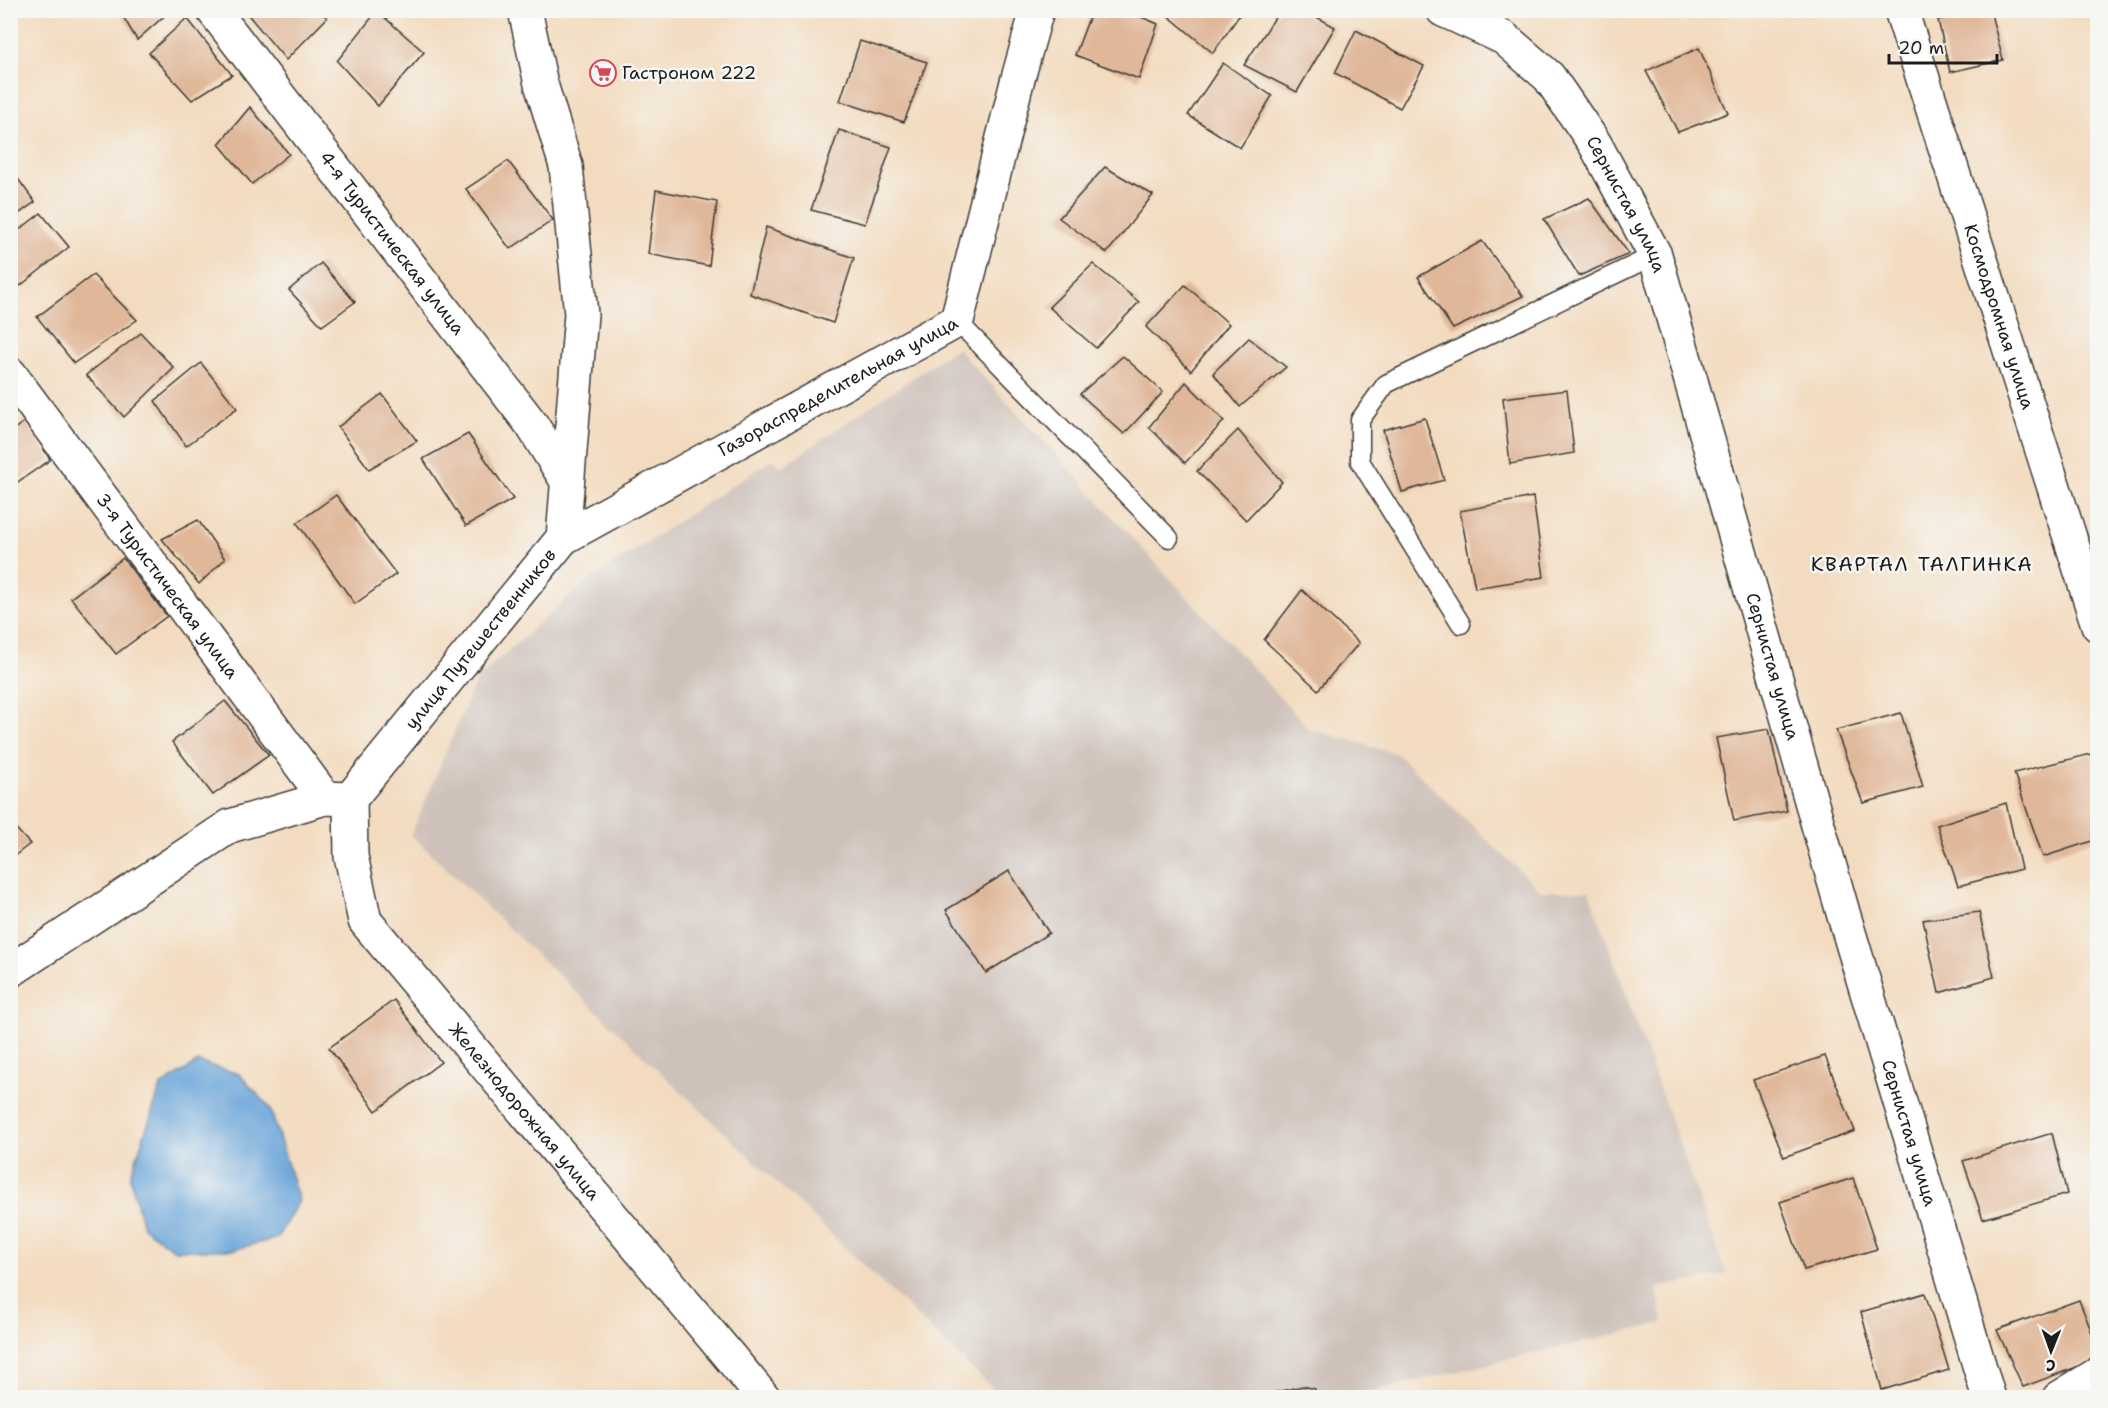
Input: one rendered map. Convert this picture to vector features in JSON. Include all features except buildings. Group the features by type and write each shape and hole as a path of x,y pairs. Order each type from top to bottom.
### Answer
{"street":[{"name":"4-я Туристическая улица","path":"213,10 532,425 567,481"},
{"name":"улица Путешественников","path":"338,799 563,538 581,314 566,166 541,84 525,10"},
{"name":"Газораспределительная улица","path":"563,538 957,321 1037,10"},
{"name":"Сернистая улица","path":"1443,10 1501,24 1549,77 1595,144 1655,255 1844,916 1989,1398"},
{"name":"Космодромная улица","path":"1901,10 2097,625"},
{"name":"3-я Туристическая улица","path":"10,374 338,799"},
{"path":"12,966 230,826 338,799"},
{"name":"Железнодорожная улица","path":"338,799 365,921 764,1398"},
{"path":"2059,1398 2097,1374"}],"lane":[{"path":"1461,624 1360,461 1360,420 1386,384 1655,255"},
{"path":"957,321 1169,537"}],"shaded area":[{"path":"957,348 1309,729 1397,754 1541,891 1589,891 1726,1274 1657,1288 1663,1323 1348,1397 1002,1397 411,835 476,680 582,585 773,459 781,467"}],"water":[{"path":"198,1062 239,1074 270,1108 299,1201 277,1238 233,1250 175,1250 143,1227 130,1177 161,1086"}],"place":[{"name":"Гастроном 222","path":"603,73"}],"district":[{"name":"КВАРТАЛ ТАЛГИНКА","path":"1922,564"}]}
